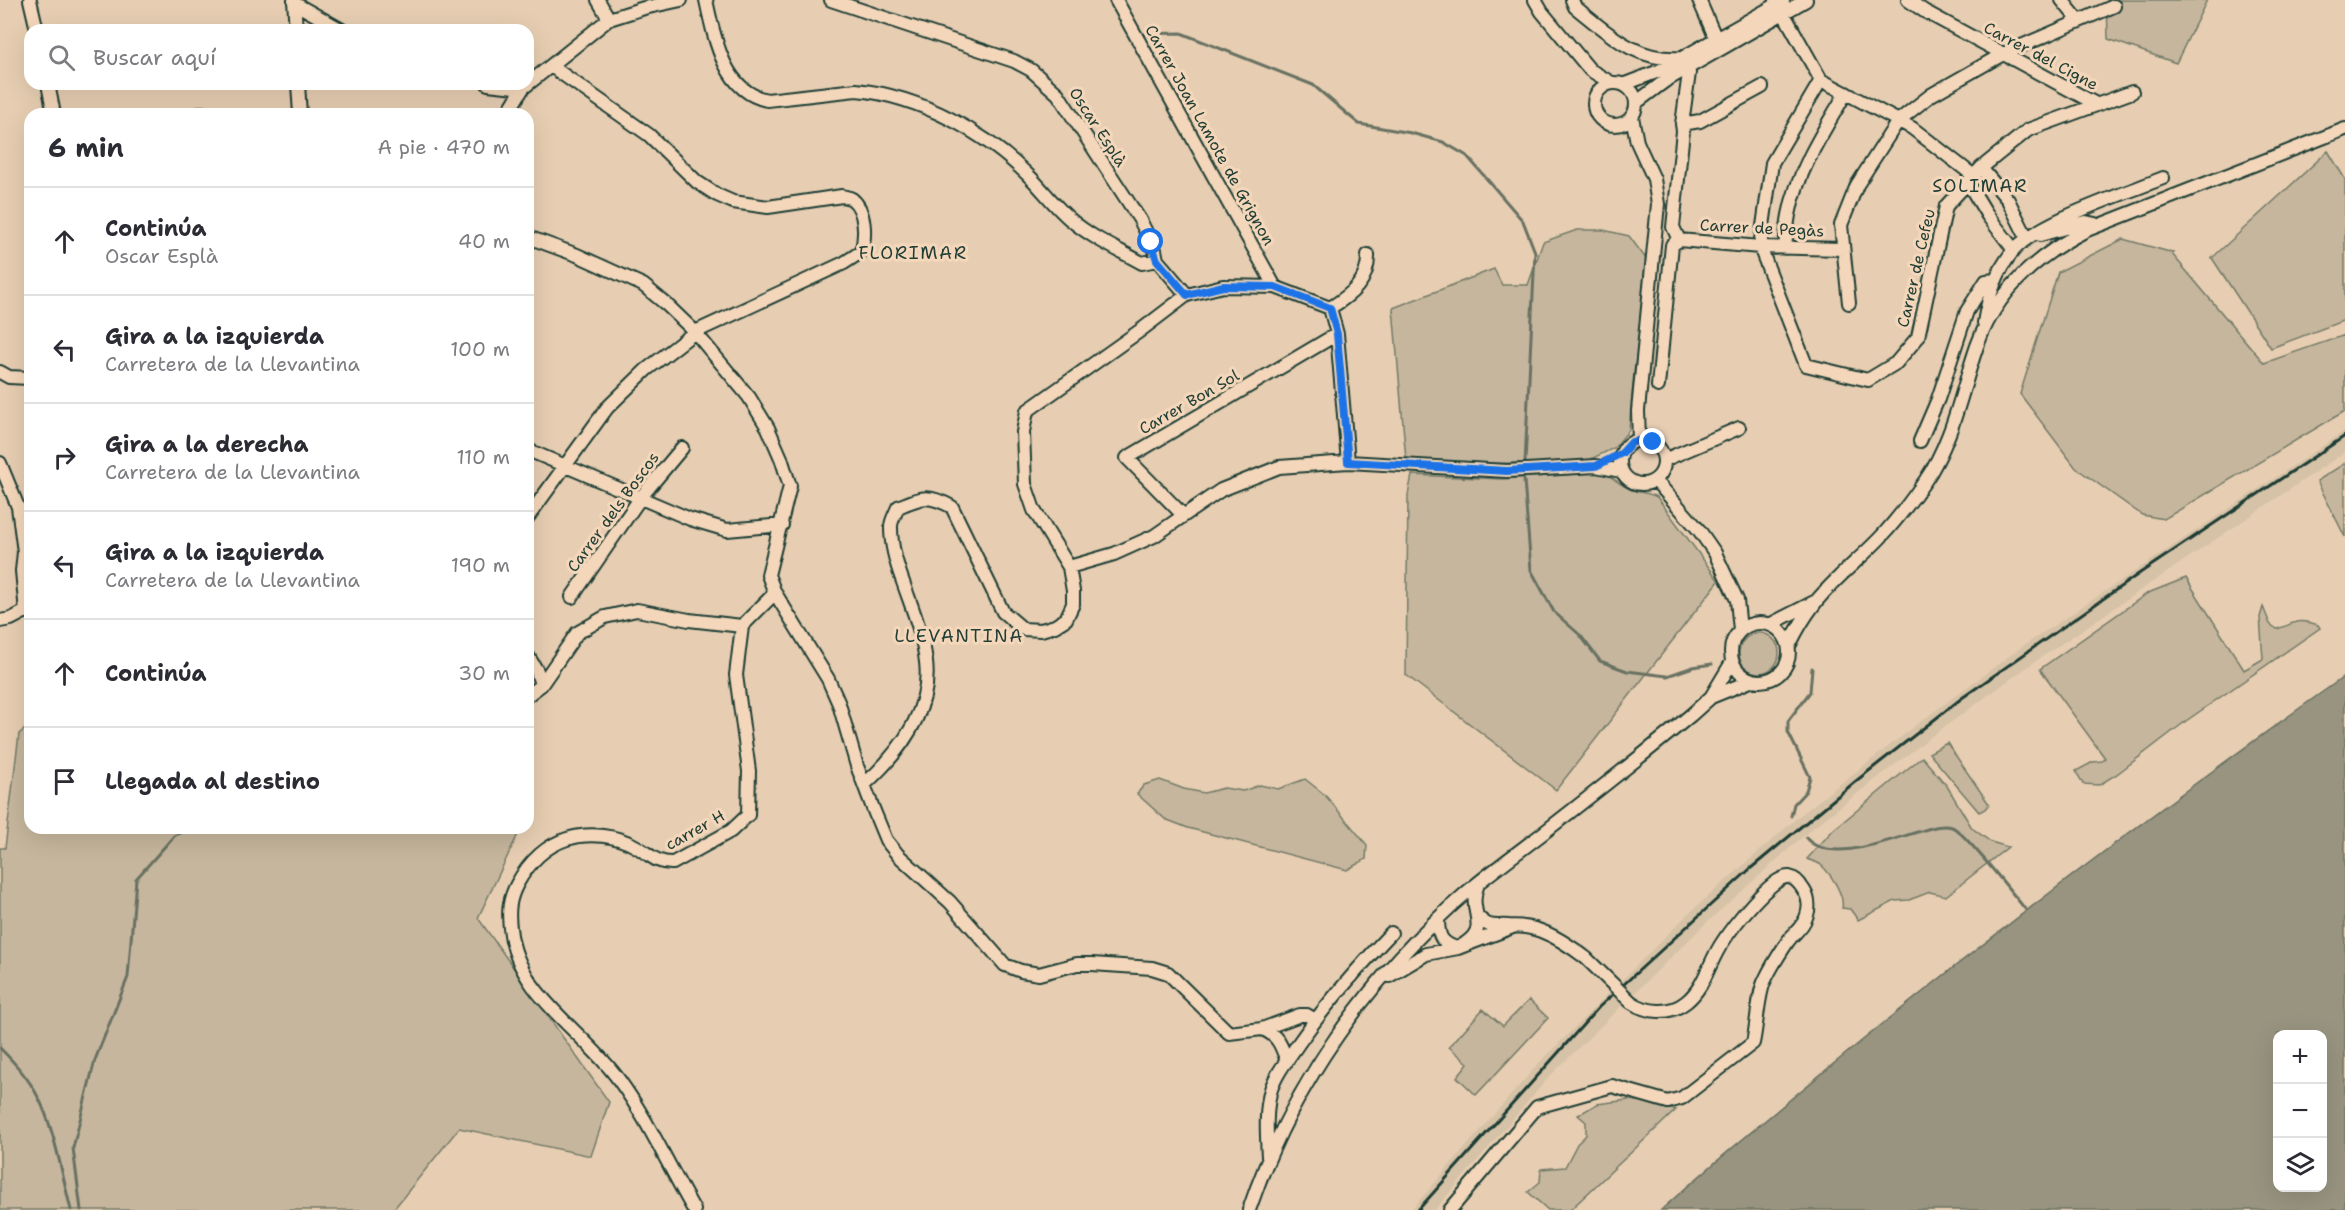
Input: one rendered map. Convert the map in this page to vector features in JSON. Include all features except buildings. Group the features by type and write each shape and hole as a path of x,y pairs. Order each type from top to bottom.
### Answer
{"street":[{"path":"30,0 36,24"},
{"path":"598,0 609,20"},
{"path":"534,80 609,20 644,8 681,0"},
{"path":"706,0 710,22 729,74 742,90 754,97 767,100 855,90 883,94 939,114 967,128 1000,151 1030,177 1072,222 1142,263 1157,260"},
{"name":"Oscar Esplà","path":"831,0 1014,61 1031,69 1058,94 1140,220 1157,260 1187,295"},
{"name":"Carrer Joan Lamote de Grignon","path":"1116,0 1275,287"},
{"path":"1536,0 1542,12 1590,70 1610,82 1625,84 1686,63 1719,45 1780,4 1806,0"},
{"path":"1572,0 1575,7 1626,47 1686,63"},
{"path":"1699,0 1719,45"},
{"name":"Carrer del Cigne","path":"1908,0 1924,11 2096,104"},
{"path":"2062,0 2079,21"},
{"path":"294,2 296,24"},
{"path":"294,2 332,24"},
{"path":"1780,4 1821,80 1912,128 2008,200 2027,238"},
{"path":"1850,303 1841,225 1857,185 1898,121 1931,95 2003,54 2114,6"},
{"path":"1636,102 1686,63"},
{"path":"1658,386 1672,245 1679,240 1673,227 1683,131 1686,63"},
{"path":"534,510 607,408 646,370 695,332 844,263 861,252 865,233 861,212 852,199 842,196 768,207 732,202 717,195 697,182 649,135 551,66"},
{"path":"1590,70 1595,96"},
{"name":"Carrer de Cefeu","path":"1821,80 1772,163 1760,247 1806,366 1868,380 1896,363 1918,337 1946,206 1974,175 2028,130 2132,92"},
{"path":"1610,82 1603,85 1595,96 1593,102 1596,115 1607,124 1614,125 1627,122 1632,117"},
{"path":"1625,84 1635,95 1636,102 1632,117 1637,142 1654,179 1658,204 1638,411 1639,440"},
{"path":"1682,124 1700,121 1762,87"},
{"path":"49,90 53,108"},
{"path":"298,90 300,108"},
{"path":"511,108 523,90"},
{"path":"1785,248 1789,213 1800,181 1818,141 1846,93"},
{"path":"1614,125 1637,142"},
{"path":"1983,330 2010,288 2027,269 2061,242 2345,129"},
{"path":"1974,175 1988,216 2014,250"},
{"path":"1789,646 1815,602 1881,537 1911,501 1936,465 1949,437 1983,330 1987,301 1999,271 2014,250 2027,238 2052,224 2163,178"},
{"path":"2027,238 2086,222 2098,226"},
{"path":"534,239 577,255 643,285 695,332 749,398 768,428 790,486 768,575 775,593 828,679 839,704 857,766 886,840 912,869 957,910 1005,965 1039,974 1077,964 1152,969 1168,973 1229,1034 1262,1029 1300,1015 1307,1015 1315,1020"},
{"name":"Carrer de Pegàs","path":"1679,240 1760,247 1844,249"},
{"path":"1330,308 1350,295 1369,269 1368,255"},
{"path":"1920,441 1938,399 1967,311 1986,281 1996,280"},
{"path":"865,784 902,746 927,687 926,661 919,629 898,570 890,526 898,507 917,498 924,498 937,500 952,507 1004,612 1023,629 1041,630 1055,626 1066,619 1073,604 1073,591 1069,567 1029,500 1025,484 1023,432 1027,411 1187,295 1223,286 1275,287 1330,308"},
{"path":"1330,308 1337,334 1348,462"},
{"name":"Carrer Bon Sol","path":"1183,515 1127,458 1337,334"},
{"path":"0,372 9,377 24,378"},
{"path":"1664,460 1739,428"},
{"path":"1639,440 1653,442 1664,460 1662,471 1655,480 1649,483 1630,481 1621,471 1622,453 1626,446 1639,440"},
{"name":"Carrer dels Boscos","path":"572,597 641,497 682,448"},
{"path":"534,453 690,519 727,530 782,525"},
{"path":"1596,466 1622,453"},
{"path":"1069,567 1114,554 1144,541 1221,490 1279,467 1348,462 1507,471 1596,466 1621,471"},
{"path":"0,463 18,507 24,552 22,571 24,584"},
{"path":"1655,480 1710,545 1737,600 1740,630"},
{"path":"534,691 541,686 578,633 605,616 637,610 689,620 742,626 775,593"},
{"path":"1737,600 1764,623 1779,629 1786,637 1789,646 1786,667 1779,675 1762,681 1753,680 1738,672 1732,662 1730,651 1733,639 1749,624 1764,623 1815,602"},
{"path":"0,621 11,619 24,612"},
{"name":"carrer H","path":"694,1210 636,1105 617,1078 528,981 512,943 509,904 522,876 534,859 550,846 568,838 600,836 620,838 655,860 665,864 673,863 732,831 748,815 749,771 736,675 742,626"},
{"path":"1711,697 1732,662"},
{"path":"534,666 541,686"},
{"path":"1249,1210 1285,1121 1293,1107 1338,1035 1403,954 1479,883 1644,754 1711,697 1753,680"},
{"path":"1450,1210 1537,1107 1612,1086 1668,1102 1682,1098 1753,1043 1763,982 1789,940 1804,924 1809,904 1800,884 1790,877 1782,878 1735,925 1720,945 1704,979 1685,1003 1654,1011 1640,1008 1631,1002 1586,958 1562,941 1542,931 1513,927 1493,928 1485,925 1479,918 1473,901 1479,883"},
{"path":"1438,919 1441,939 1447,946 1458,948 1476,935 1479,918"},
{"path":"1376,985 1426,954 1458,948 1513,927"},
{"path":"1269,1159 1266,1121 1270,1094 1287,1061 1315,1020 1391,933"},
{"path":"1262,1029 1280,1042 1287,1061"},
{"path":"1270,1094 1279,1107"},
{"path":"1285,1121 1276,1123 1267,1117 1272,1110 1279,1107 1293,1107"}],"shaded area":[{"path":"2107,0 2207,0 2176,63 2108,39"},
{"path":"2328,151 2345,179 2345,320 2271,348 2212,258"},
{"path":"1577,230 1603,230 1629,236 1650,264 1634,372 1629,430 1614,448 1589,460 1429,464 1406,460 1393,308 1494,269 1502,285 1528,285 1543,242"},
{"path":"2123,239 2173,253 2264,363 2345,335 2345,411 2164,519 2142,515 2076,468 2020,394 2058,272"},
{"path":"2345,431 2345,452 2030,665 1928,739 1810,830 1703,926 1550,1076 1435,1210 1411,1210 1538,1064 1687,915 1798,817 2020,648"},
{"path":"2345,463 2345,537 2317,481"},
{"path":"1605,474 1630,489 1657,497 1719,581 1556,790 1406,675 1408,495 1412,475 1502,479"},
{"path":"2186,578 2244,670 2263,659 2260,617 2263,607 2270,624 2277,629 2301,622 2318,625 2320,628 2186,721 2117,774 2099,785 2083,784 2076,771 2105,758 2040,669 2148,593"},
{"path":"1759,633 1773,639 1779,653 1773,667 1759,673 1745,667 1739,653 1745,639"},
{"path":"2345,676 2345,1210 1661,1210 1859,1043 1978,948 2160,810"},
{"path":"24,730 24,834 518,834 478,918 609,1102 591,1156 459,1128 393,1210 0,1210 0,848 5,848 19,734"},
{"path":"1947,743 1989,804 1985,809 1979,812 1929,753"},
{"path":"1922,757 1947,786 1972,828 1991,842 2008,847 1946,896 1930,892 1909,900 1895,901 1858,920 1850,909 1842,908 1839,891 1825,869 1807,859 1833,830"},
{"path":"1305,779 1325,795 1367,845 1366,859 1347,870 1188,828 1165,819 1137,794 1144,785 1160,780 1184,789 1204,793 1224,788 1243,791 1260,785 1278,789"},
{"path":"1529,1000 1548,1018 1476,1095 1457,1077 1468,1063 1449,1047 1483,1009 1503,1026"},
{"path":"1628,1100 1648,1102 1676,1110 1570,1210 1548,1210 1528,1192 1540,1182 1541,1169 1565,1167 1577,1144 1586,1135 1586,1122 1578,1115 1597,1104"}],"waterway":[{"path":"1140,34 1181,33 1313,85 1359,124 1411,133 1443,142 1467,156 1523,221 1535,252 1525,463"},
{"path":"1524,480 1531,570 1554,612 1580,635 1600,661 1627,671 1667,676 1693,667 1712,664"},
{"path":"1791,816 1794,804 1806,791 1810,777 1788,732 1788,721 1810,692 1812,668"},
{"path":"1806,838 1816,846 1845,850 1878,844 1937,827 1952,827 1978,852 2026,910"},
{"path":"81,1210 73,1148 95,1060 128,977 136,879 178,834"},
{"path":"0,1048 25,1076 43,1107 53,1136 71,1210"}],"railway":[{"path":"1418,1210 1599,1007 1750,869 1856,781 1962,698 2140,573 2345,436"}],"district":[{"name":"SOLIMAR","path":"1980,186"},
{"name":"FLORIMAR","path":"913,253"},
{"name":"LLEVANTINA","path":"959,636"}],"route":[{"path":"1151,242 1157,260 1187,295 1223,286 1275,287 1330,308 1337,334 1348,462 1507,471 1596,466 1622,453 1632,442 1639,440 1653,442"}]}
